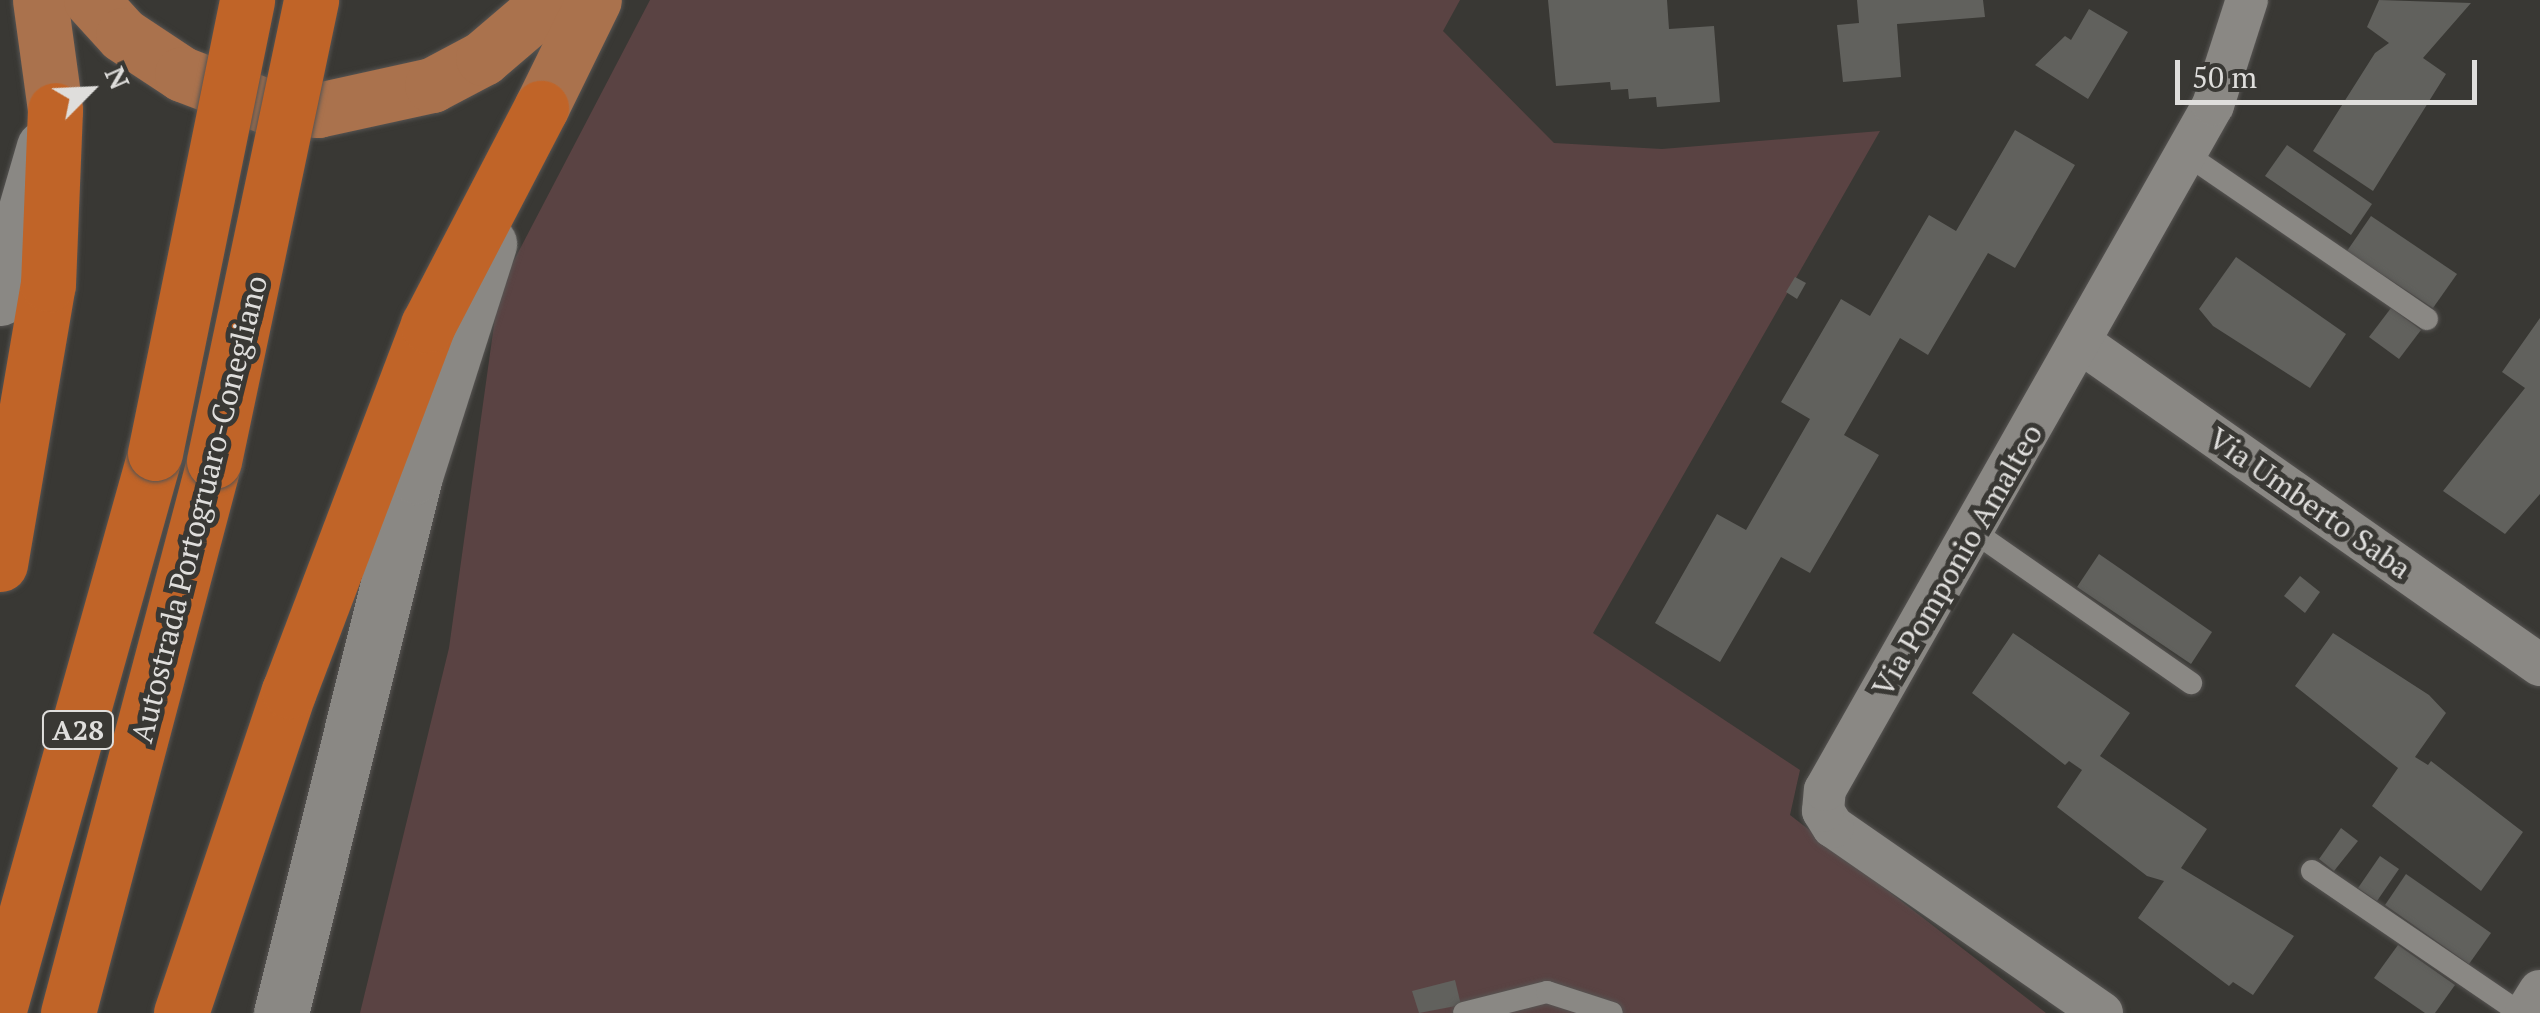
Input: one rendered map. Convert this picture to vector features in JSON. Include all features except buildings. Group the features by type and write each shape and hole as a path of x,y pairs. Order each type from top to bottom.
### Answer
{"highway":[{"name":"Autostrada Portogruaro-Conegliano","path":"0,1006 155,453 247,0"},
{"name":"Autostrada Portogruaro-Conegliano","path":"68,1013 214,462 311,0"},
{"path":"181,1013 289,691 428,325 542,108"},
{"path":"0,564 48,284 55,110"}],"main road":[{"path":"0,298 55,110 40,0"},
{"path":"91,0 123,35 182,74 266,106 318,110 432,86 482,58 551,0"},
{"path":"281,1013 415,476 474,281 542,108 594,0"}],"street":[{"name":"Via Pomponio Amalteo","path":"2102,1013 1833,827 1822,811 1825,790 2186,154 2219,90 2247,0"},
{"name":"Via Umberto Saba","path":"2080,342 2540,665"},
{"path":"2523,1013 2540,991"}],"lane":[{"path":"2186,154 2427,319"},
{"path":"1973,532 2191,683"},
{"path":"2312,870 2523,1013"},
{"path":"1464,1013 1546,992 1612,1013"}],"shaded area":[{"path":"650,0 1460,0 1443,31 1554,143 1662,149 1880,131 1593,633 1800,770 1790,815 2046,1013 360,1013 449,648 499,289"}]}
